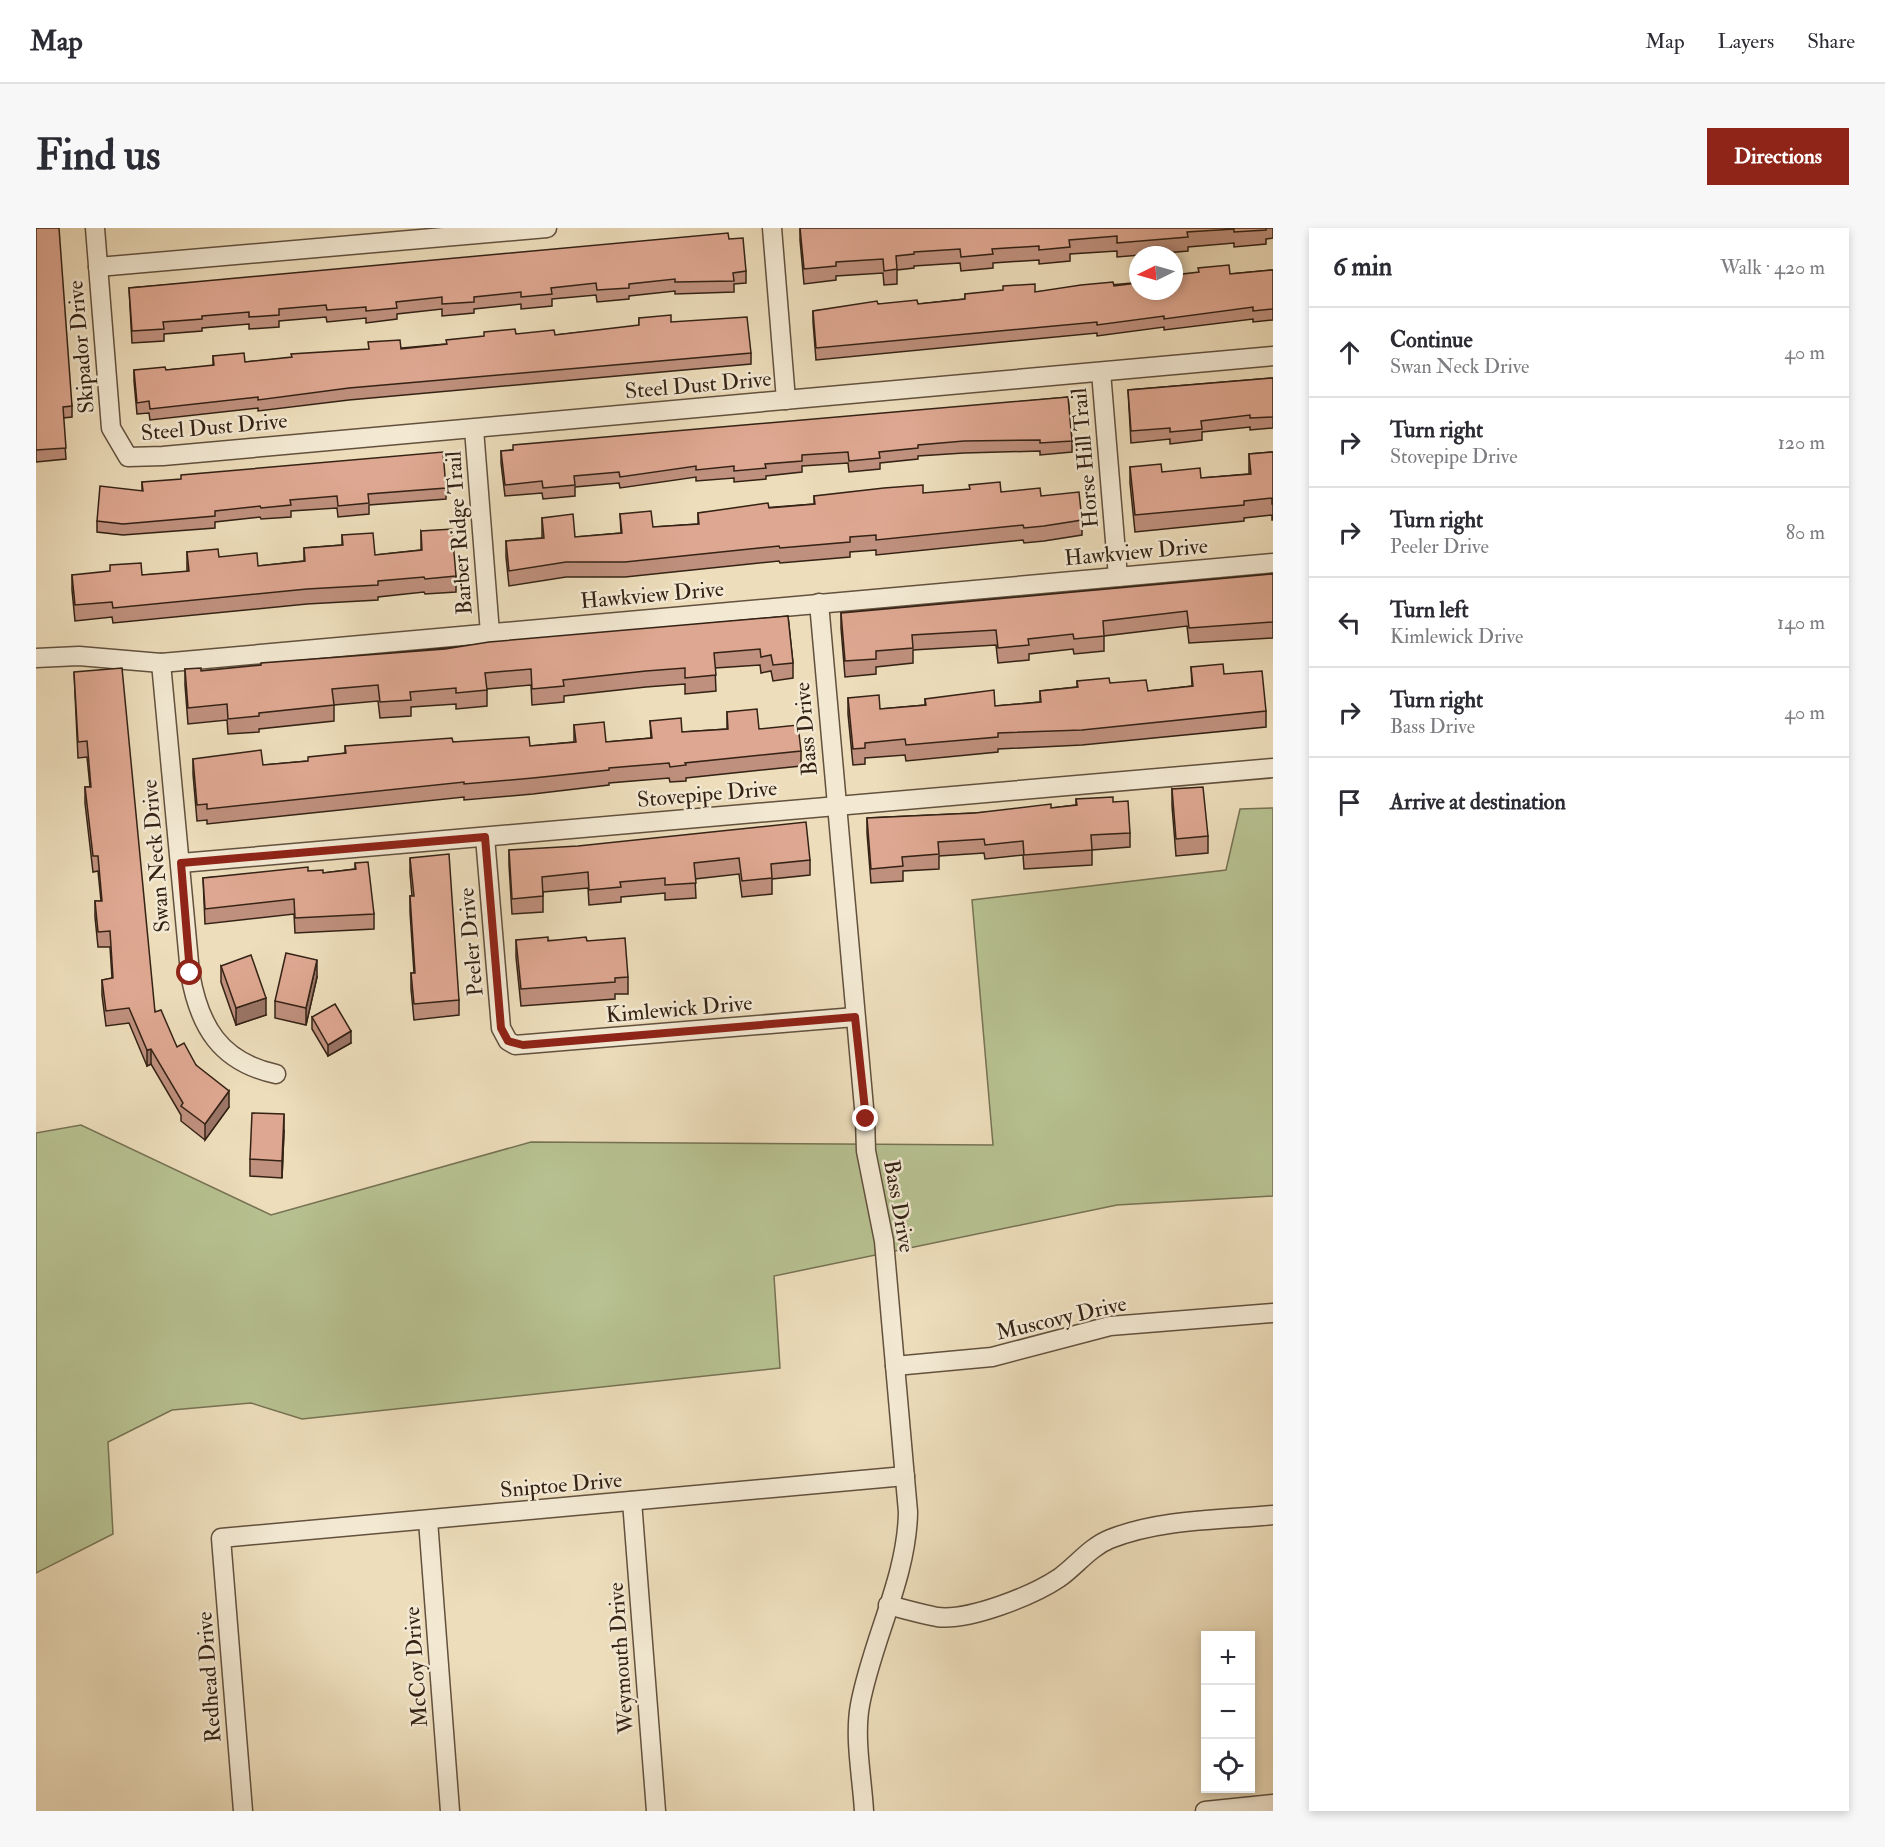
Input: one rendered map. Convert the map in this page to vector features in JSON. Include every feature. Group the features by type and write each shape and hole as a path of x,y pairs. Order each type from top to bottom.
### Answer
{"street":[{"name":"Skipador Drive","path":"95,228 111,428 128,457"},
{"path":"98,267 547,228"},
{"path":"772,228 786,400"},
{"name":"Steel Dust Drive","path":"128,457 163,456 474,429 1273,356"},
{"name":"Horse Hill Trail","path":"1101,372 1118,577"},
{"name":"Barber Ridge Trail","path":"474,429 490,633"},
{"name":"Hawkview Drive","path":"36,658 79,656 161,663 1273,562"},
{"name":"Bass Drive","path":"819,603 866,1119 866,1151 882,1230 908,1527 860,1704 858,1720 864,1811"},
{"name":"Swan Neck Drive","path":"161,663 190,973 197,1006 213,1038 225,1051 247,1065 276,1074"},
{"name":"Stovepipe Drive","path":"181,863 1273,768"},
{"name":"Peeler Drive","path":"485,837 501,1028 508,1041"},
{"name":"Kimlewick Drive","path":"508,1041 523,1045 855,1017"},
{"name":"Muscovy Drive","path":"895,1366 992,1357 1110,1326 1273,1313"},
{"name":"Sniptoe Drive","path":"221,1538 905,1476"},
{"name":"Weymouth Drive","path":"632,1501 656,1811"},
{"path":"888,1605 938,1617 966,1615 1039,1589 1063,1575 1095,1548 1120,1536 1170,1524 1273,1515"},
{"name":"McCoy Drive","path":"428,1520 450,1811"},
{"name":"Redhead Drive","path":"221,1538 243,1811"},
{"path":"1205,1811 1273,1804"}],"green space":[{"path":"1273,808 1273,1196 1117,1205 774,1276 780,1368 302,1419 251,1403 172,1410 108,1442 113,1534 36,1573 36,1133 81,1125 271,1215 531,1142 993,1145 972,900 1226,870 1240,809"}],"building":[{"path":"36,228 59,228 72,406 63,407 66,448 36,450"},
{"path":"800,228 1266,228 1266,230 1234,232 1234,229 1187,232 1188,237 1117,243 1117,236 1069,240 1070,247 1039,250 1039,246 992,249 993,254 961,257 960,249 914,252 914,254 896,256 897,269 884,271 883,259 836,262 836,266 804,269"},
{"path":"728,233 729,239 743,238 746,271 733,273 734,281 675,282 675,279 629,284 629,288 597,290 596,283 551,288 552,294 521,297 521,292 474,297 474,302 442,304 442,297 396,302 397,308 366,311 366,307 327,310 326,305 279,309 279,315 249,317 249,312 202,316 202,319 163,322 164,329 132,331 129,288"},
{"path":"1229,265 1230,274 1273,270 1273,309 1253,311 1253,307 1164,319 1164,316 1097,325 1097,322 816,348 813,311 877,301 878,304 917,300 918,304 965,299 965,294 1003,290 1003,286 1035,284 1035,292 1113,282 1114,286 1129,284 1129,300 1183,300 1183,274 1199,272 1198,268"},
{"path":"671,315 671,322 747,317 751,353 349,388 258,400 258,397 150,409 149,401 137,403 134,370 165,367 166,370 214,365 213,356 244,353 245,362 292,357 291,354 369,349 368,342 400,340 401,349 447,344 446,340 484,336 484,332 515,329 516,334 554,330 555,335 639,325 639,318"},
{"path":"1273,378 1273,417 1250,418 1250,415 1201,421 1202,429 1170,432 1170,428 1131,431 1128,390"},
{"path":"1068,397 1072,441 1040,443 1040,440 964,441 918,445 918,448 879,452 880,458 849,461 848,452 802,455 802,461 765,464 766,468 734,471 734,466 696,470 696,466 620,477 619,472 574,476 575,485 543,488 542,481 505,485 501,451 513,450 513,445"},
{"path":"443,452 446,488 368,494 369,503 338,506 337,496 290,500 291,505 215,511 215,516 123,524 97,521 100,486 143,491 142,482 181,479 181,475"},
{"path":"1273,452 1273,504 1272,498 1244,501 1244,505 1135,515 1130,467 1161,464 1162,472 1200,468 1201,478 1251,474 1249,454"},
{"path":"1000,482 1001,492 1040,488 1041,496 1079,492 1082,520 1024,528 1023,525 876,540 876,535 850,537 850,542 780,548 779,546 625,562 566,562 509,571 506,541 544,538 542,518 573,514 575,537 622,533 620,514 651,511 653,527 699,524 698,513 768,503 769,508 815,504 814,496 923,485 923,493 970,489 969,485"},
{"path":"452,529 456,576 378,581 378,585 307,589 113,608 112,602 75,605 72,575 110,571 110,565 141,563 142,575 189,571 187,552 218,549 219,557 257,553 258,566 305,561 304,548 343,545 342,535 373,533 375,555 422,550 421,531"},
{"path":"1273,574 1273,622 1189,628 1187,611 1103,621 1104,636 1074,639 1073,634 1028,639 1029,645 998,648 996,630 912,635 913,648 876,651 876,659 845,661 841,613"},
{"path":"788,616 793,663 773,665 771,655 761,657 760,649 714,653 716,675 685,678 685,668 563,680 564,686 532,689 531,669 485,673 487,690 456,693 456,688 410,692 411,700 380,702 378,685 332,689 334,705 259,713 259,716 228,719 227,704 188,708 185,669 201,668 201,671 261,665 261,663 445,649 489,642"},
{"path":"1223,664 1224,674 1262,671 1266,711 1082,730 998,733 998,737 906,745 905,739 865,743 865,748 853,749 848,698 879,695 880,709 926,705 925,699 994,690 995,706 1041,702 1040,691 1078,687 1077,681 1109,678 1110,683 1146,680 1148,691 1193,686 1191,667"},
{"path":"122,668 155,1012 161,1010 177,1047 184,1043 196,1065 229,1091 205,1124 181,1106 183,1103 151,1049 147,1050 129,1008 106,1011 102,980 113,978 110,931 98,932 95,901 102,901 98,856 93,856 85,787 91,787 87,741 78,742 74,672"},
{"path":"757,709 759,729 798,725 801,751 685,763 686,765 670,767 669,763 609,768 609,770 533,778 464,784 464,782 207,809 207,804 197,805 193,759 261,750 263,765 308,761 308,757 346,753 345,746 452,738 453,742 529,737 530,746 576,742 574,725 604,722 606,742 652,738 650,721 681,718 682,732 728,729 727,712"},
{"path":"1203,787 1208,836 1176,839 1172,789"},
{"path":"1113,797 1113,802 1128,801 1130,833 1091,835 1092,850 1024,855 1023,841 985,845 984,839 938,842 939,854 902,857 903,866 871,869 867,818 975,813 1051,804 1051,808 1077,805 1076,799"},
{"path":"806,822 810,860 771,864 772,878 742,881 739,858 694,863 696,883 665,885 665,878 620,882 621,887 589,890 588,872 542,877 543,896 512,899 509,850 578,846"},
{"path":"449,854 459,1000 414,1004 411,973 415,973 410,896 414,896 410,858"},
{"path":"368,862 374,914 295,918 294,899 205,909 203,878 308,867 308,871 323,870 323,873 356,869 355,863"},
{"path":"548,937 548,941 586,937 587,941 625,938 628,977 615,978 615,982 521,989 516,940"},
{"path":"286,953 317,960 306,1008 275,1001"},
{"path":"251,955 266,998 236,1008 221,966"},
{"path":"335,1004 351,1031 328,1045 312,1017"},
{"path":"252,1113 284,1114 282,1161 250,1159"}],"route":[{"path":"190,973 181,863 485,837 501,1028 508,1041 515,1045 523,1045 855,1017 859,1071 866,1119"}]}
